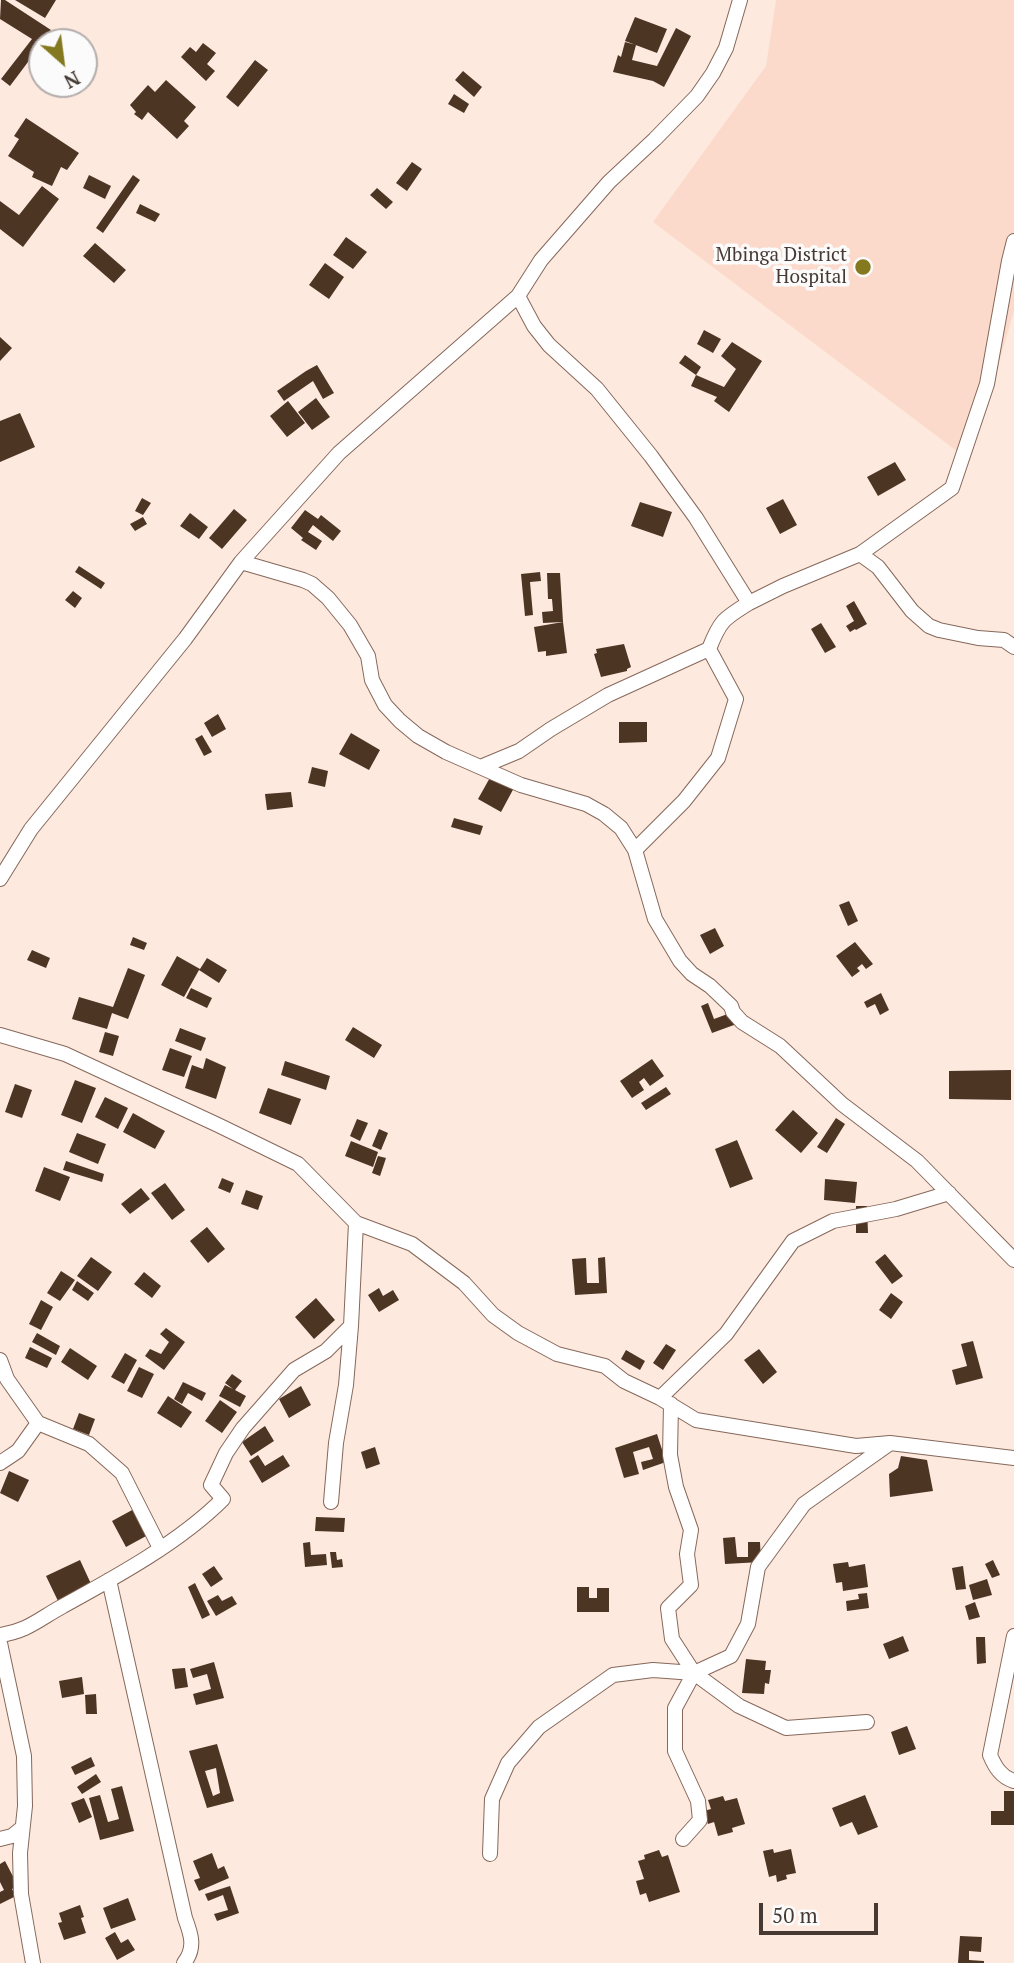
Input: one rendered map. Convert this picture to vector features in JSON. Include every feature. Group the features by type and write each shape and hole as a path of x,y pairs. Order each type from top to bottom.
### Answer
{"street":[{"path":"0,878 31,830 186,639 241,562 339,453 518,296 541,260 601,191 656,139 702,89 726,48 740,0"},
{"path":"483,766 519,751 608,695 709,649 717,628 725,617 783,586 860,554 952,488 987,384 1014,241"},
{"path":"518,296 534,326 549,345 597,388 651,456 696,518 749,603"},
{"path":"860,554 878,567 912,611 929,626 978,638 1004,640 1014,647"},
{"path":"241,562 312,584 328,598 350,625 368,656 372,680 385,705 400,722 418,736 446,752 521,785 586,804 621,828 635,850 655,919 680,961 731,1006 742,1022 780,1046 842,1104 917,1161 1014,1259"},
{"path":"635,850 684,801 718,758 736,699 709,649"},
{"path":"0,1035 65,1055 298,1164 356,1223 412,1244 464,1283 493,1315 518,1333 557,1354 605,1366 624,1381 696,1420 856,1446 890,1443 1014,1458"},
{"path":"867,1723 786,1728 739,1706 694,1673 672,1639 668,1608 691,1585 687,1554 691,1530 676,1487 665,1401 726,1334 793,1241 833,1221 896,1209 949,1193"},
{"path":"331,1502 336,1443 346,1385 356,1223"},
{"path":"0,1635 16,1633 109,1580 160,1548 210,1511 223,1499 211,1485 226,1452 243,1428 294,1370 326,1351 351,1326"},
{"path":"0,1360 7,1379 38,1423 89,1444 122,1473 160,1548"},
{"path":"0,1463 18,1451 38,1423"},
{"path":"490,1854 492,1799 508,1763 539,1727 612,1675 653,1670 694,1673 731,1656 748,1624 758,1567 804,1504 890,1443"},
{"path":"0,1448 18,1451"},
{"path":"109,1580 192,1940 190,1956 184,1963"},
{"path":"1014,1636 990,1755 997,1769 1014,1781"},
{"path":"0,1643 24,1756 21,1894 33,1963"},
{"path":"683,1839 700,1821 698,1801 675,1751 675,1708 694,1673"},
{"path":"0,1839 12,1836 22,1828"}],"shaded area":[{"name":"Mbinga District Hospital","path":"776,0 1014,0 1014,311 970,461 653,222 766,66"}],"building":[{"path":"1,0 5,0 48,28 28,28 28,36 0,19"},
{"path":"15,0 56,0 45,18"},
{"path":"635,17 667,29 657,53 625,41"},
{"path":"676,28 691,36 664,87 653,81 613,72 625,42 636,45 632,60 657,66"},
{"path":"203,43 216,53 207,64 215,71 206,81 181,57 190,47 196,52"},
{"path":"28,44 28,62 10,86 1,79"},
{"path":"255,60 268,70 238,107 226,97"},
{"path":"463,71 482,87 474,97 455,80"},
{"path":"166,80 196,107 184,121 189,126 177,139 148,112 142,120 134,114 136,112 130,105 148,85 155,92"},
{"path":"454,94 469,104 464,113 448,104"},
{"path":"26,118 79,153 67,170 61,167 52,186 32,177 34,172 8,156 19,139 14,136"},
{"path":"412,162 422,169 407,191 396,183"},
{"path":"89,175 111,186 105,199 83,188"},
{"path":"133,175 140,180 103,233 96,228"},
{"path":"42,186 59,199 23,247 0,229 0,201 19,215"},
{"path":"377,188 393,202 386,209 370,195"},
{"path":"140,204 160,214 155,222 136,213"},
{"path":"346,237 367,252 353,269 333,255"},
{"path":"95,243 126,270 114,283 83,256"},
{"path":"325,263 344,277 329,299 309,285"},
{"path":"704,330 721,339 713,353 697,344"},
{"path":"0,337 12,348 0,361"},
{"path":"732,342 762,361 729,412 714,401 717,397 691,386 696,375 724,387 736,369 721,356"},
{"path":"685,355 701,367 696,375 679,363"},
{"path":"317,365 334,393 323,399 313,381 284,401 277,391"},
{"path":"316,398 330,417 312,430 298,412"},
{"path":"288,401 305,423 287,437 270,416"},
{"path":"20,413 35,447 0,462 0,421"},
{"path":"895,462 906,480 878,496 867,477"},
{"path":"142,498 151,503 143,515 135,511"},
{"path":"783,499 797,525 780,534 766,508"},
{"path":"640,502 672,512 663,537 631,526"},
{"path":"234,509 247,520 222,549 209,538"},
{"path":"305,510 318,519 321,515 341,531 333,541 313,525 308,532 322,541 316,550 301,540 303,538 291,528"},
{"path":"190,513 208,527 199,539 180,526"},
{"path":"143,517 147,524 135,531 130,524"},
{"path":"79,566 105,583 101,589 75,572"},
{"path":"540,572 541,581 530,582 533,615 525,616 521,574"},
{"path":"547,573 560,573 563,622 543,623 542,612 553,611 552,599 548,599"},
{"path":"73,591 82,598 75,608 65,600"},
{"path":"854,601 867,624 850,632 846,626 854,621 846,606"},
{"path":"563,622 567,653 546,656 546,651 538,652 534,627"},
{"path":"821,623 836,647 825,653 811,629"},
{"path":"624,644 631,667 627,671 601,677 594,654 597,653 596,649"},
{"path":"218,714 226,729 212,737 204,723"},
{"path":"619,722 647,722 647,742 619,743"},
{"path":"351,733 380,750 369,770 339,754"},
{"path":"202,735 212,752 204,756 195,739"},
{"path":"312,767 328,771 325,787 308,783"},
{"path":"492,774 515,786 501,812 478,799"},
{"path":"291,792 293,807 267,810 265,794"},
{"path":"454,818 483,826 480,835 451,827"},
{"path":"849,901 858,921 848,926 839,905"},
{"path":"715,928 724,946 710,954 700,935"},
{"path":"133,937 147,943 144,950 130,945"},
{"path":"855,942 873,964 866,969 862,964 857,968 860,971 852,977 836,956"},
{"path":"32,950 50,958 46,968 27,960"},
{"path":"177,956 200,969 207,958 227,970 219,983 199,970 184,997 161,985"},
{"path":"128,968 145,975 128,1019 112,1013 107,1029 72,1019 79,997 113,1007"},
{"path":"191,988 212,998 207,1008 186,998"},
{"path":"881,993 889,1010 880,1015 875,1004 867,1008 864,1002"},
{"path":"708,1003 714,1019 733,1012 731,1006 738,1004 745,1021 712,1033 701,1006"},
{"path":"353,1027 382,1045 374,1058 345,1040"},
{"path":"180,1028 206,1038 201,1051 175,1041"},
{"path":"105,1032 119,1036 113,1056 99,1052"},
{"path":"170,1048 192,1056 184,1077 162,1070"},
{"path":"206,1058 226,1067 216,1099 185,1088 192,1065 203,1069"},
{"path":"652,1059 664,1076 650,1086 644,1078 639,1082 644,1090 632,1098 620,1081"},
{"path":"285,1061 330,1076 326,1090 281,1075"},
{"path":"1011,1070 1011,1100 949,1099 949,1071"},
{"path":"75,1080 96,1088 82,1123 61,1115"},
{"path":"15,1084 32,1090 22,1118 5,1112"},
{"path":"666,1087 671,1094 646,1110 641,1103"},
{"path":"268,1088 301,1099 291,1125 259,1113"},
{"path":"105,1097 128,1108 118,1129 95,1117"},
{"path":"793,1110 818,1133 801,1153 775,1130"},
{"path":"133,1113 165,1131 155,1149 123,1132"},
{"path":"836,1118 845,1124 827,1153 817,1147"},
{"path":"357,1119 368,1123 360,1141 350,1136"},
{"path":"379,1129 388,1133 381,1150 372,1146"},
{"path":"77,1133 106,1144 98,1164 69,1152"},
{"path":"737,1140 753,1179 730,1188 715,1149"},
{"path":"351,1141 378,1152 373,1167 345,1156"},
{"path":"378,1156 386,1158 380,1176 372,1173"},
{"path":"66,1161 104,1174 102,1182 63,1170"},
{"path":"44,1167 70,1177 60,1201 35,1191"},
{"path":"222,1178 234,1183 230,1193 218,1188"},
{"path":"825,1179 857,1182 855,1203 824,1200"},
{"path":"165,1183 185,1210 172,1220 151,1193"},
{"path":"141,1188 150,1199 130,1214 121,1204"},
{"path":"246,1190 263,1196 258,1210 241,1204"},
{"path":"856,1206 867,1206 868,1233 856,1233"},
{"path":"207,1227 225,1249 208,1263 190,1241"},
{"path":"885,1254 903,1276 892,1284 875,1262"},
{"path":"91,1257 112,1272 98,1291 77,1276"},
{"path":"605,1257 607,1293 575,1295 572,1259 586,1258 587,1283 599,1283 598,1258"},
{"path":"61,1271 75,1280 60,1301 47,1293"},
{"path":"144,1272 161,1286 152,1298 134,1284"},
{"path":"77,1281 94,1293 88,1301 72,1290"},
{"path":"379,1288 383,1296 393,1290 399,1300 379,1312 368,1295"},
{"path":"891,1293 903,1302 891,1319 879,1310"},
{"path":"316,1298 335,1320 314,1339 295,1317"},
{"path":"41,1300 53,1307 41,1330 29,1324"},
{"path":"166,1328 185,1342 164,1370 145,1356 150,1349 161,1354 169,1342 160,1334"},
{"path":"37,1333 60,1346 56,1355 32,1342"},
{"path":"973,1341 983,1378 956,1385 952,1370 967,1366 961,1344"},
{"path":"666,1344 676,1350 663,1370 653,1363"},
{"path":"30,1347 52,1358 47,1368 25,1358"},
{"path":"70,1348 97,1366 88,1380 61,1362"},
{"path":"759,1349 777,1372 763,1384 744,1360"},
{"path":"626,1350 645,1361 640,1370 621,1359"},
{"path":"125,1353 137,1360 124,1384 111,1377"},
{"path":"139,1367 154,1374 142,1398 127,1391"},
{"path":"232,1374 242,1381 235,1390 246,1396 240,1407 219,1396 225,1385 233,1389 225,1383"},
{"path":"183,1382 206,1393 202,1401 188,1393 182,1404 174,1399"},
{"path":"301,1386 311,1405 289,1418 279,1399"},
{"path":"168,1396 192,1412 181,1428 157,1413"},
{"path":"220,1400 237,1412 222,1433 205,1421"},
{"path":"79,1413 95,1419 89,1435 73,1429"},
{"path":"265,1426 274,1441 251,1456 242,1442"},
{"path":"657,1434 666,1462 643,1470 641,1462 653,1459 649,1447 633,1452 639,1474 624,1478 615,1448"},
{"path":"375,1447 380,1464 366,1469 361,1452"},
{"path":"258,1455 265,1466 283,1455 290,1466 262,1483 249,1461"},
{"path":"901,1456 927,1460 933,1491 890,1497 889,1474 898,1468"},
{"path":"9,1471 29,1480 18,1502 0,1493"},
{"path":"134,1509 148,1535 126,1547 112,1521"},
{"path":"316,1517 345,1518 344,1532 315,1531"},
{"path":"735,1537 737,1557 748,1557 748,1542 760,1542 761,1562 725,1564 723,1538"},
{"path":"310,1542 311,1555 326,1554 327,1565 305,1567 303,1543"},
{"path":"330,1552 336,1552 337,1560 342,1559 343,1567 332,1568"},
{"path":"80,1560 92,1586 58,1601 46,1576"},
{"path":"993,1560 1000,1575 992,1578 985,1564"},
{"path":"848,1562 849,1567 865,1564 868,1587 843,1591 842,1582 836,1583 833,1564"},
{"path":"214,1566 223,1579 211,1587 202,1574"},
{"path":"963,1566 966,1589 956,1590 952,1568"},
{"path":"987,1579 992,1595 973,1600 969,1585"},
{"path":"195,1583 210,1615 202,1619 188,1587"},
{"path":"577,1587 589,1587 589,1598 597,1598 597,1588 609,1588 609,1612 577,1612"},
{"path":"867,1593 869,1608 847,1611 846,1601 859,1599 858,1594"},
{"path":"218,1595 222,1601 232,1596 237,1604 216,1616 207,1601"},
{"path":"975,1602 980,1617 969,1620 965,1606"},
{"path":"903,1636 909,1651 889,1659 883,1644"},
{"path":"976,1637 985,1637 986,1663 977,1664"},
{"path":"746,1659 766,1661 765,1670 771,1670 769,1684 765,1683 764,1694 742,1693"},
{"path":"214,1662 224,1698 196,1705 193,1694 211,1689 207,1674 193,1678 190,1669"},
{"path":"185,1668 188,1687 175,1689 172,1669"},
{"path":"82,1677 84,1694 62,1698 59,1681"},
{"path":"96,1694 97,1714 86,1714 85,1695"},
{"path":"907,1726 916,1749 899,1755 891,1732"},
{"path":"217,1744 234,1801 207,1808 189,1751","holes":["216,1768 220,1793 213,1796 205,1771"]},
{"path":"91,1757 95,1766 75,1775 71,1767"},
{"path":"96,1774 101,1782 82,1794 77,1787"},
{"path":"122,1786 134,1831 100,1840 89,1798 100,1795 108,1822 119,1819 111,1789"},
{"path":"1004,1791 1014,1791 1014,1825 991,1825 991,1811 1004,1811"},
{"path":"865,1795 878,1827 858,1835 852,1822 840,1827 832,1808"},
{"path":"723,1796 725,1801 737,1798 745,1824 732,1828 733,1832 718,1836 714,1822 708,1824 704,1811 711,1809 708,1800"},
{"path":"84,1798 92,1817 79,1823 71,1803"},
{"path":"773,1849 774,1853 791,1849 796,1873 786,1875 787,1879 777,1882 776,1875 769,1877 763,1851"},
{"path":"659,1850 662,1857 668,1855 680,1892 649,1902 646,1893 640,1895 636,1881 644,1879 638,1861 645,1859 644,1855"},
{"path":"212,1853 218,1869 224,1866 229,1878 199,1891 194,1880 200,1878 193,1861"},
{"path":"5,1861 18,1886 12,1889 16,1896 0,1904 0,1892 4,1890 0,1882 0,1864"},
{"path":"230,1886 239,1913 217,1921 214,1914 228,1910 223,1895 208,1901 205,1894"},
{"path":"128,1898 136,1920 111,1929 103,1908"},
{"path":"80,1905 86,1933 64,1940 58,1923 62,1922 59,1913"},
{"path":"115,1932 121,1943 128,1939 135,1950 117,1960 105,1938"},
{"path":"960,1936 982,1937 981,1952 969,1951 969,1960 984,1963 958,1963"}],"place":[{"name":"Mbinga District Hospital","path":"863,267"}]}
